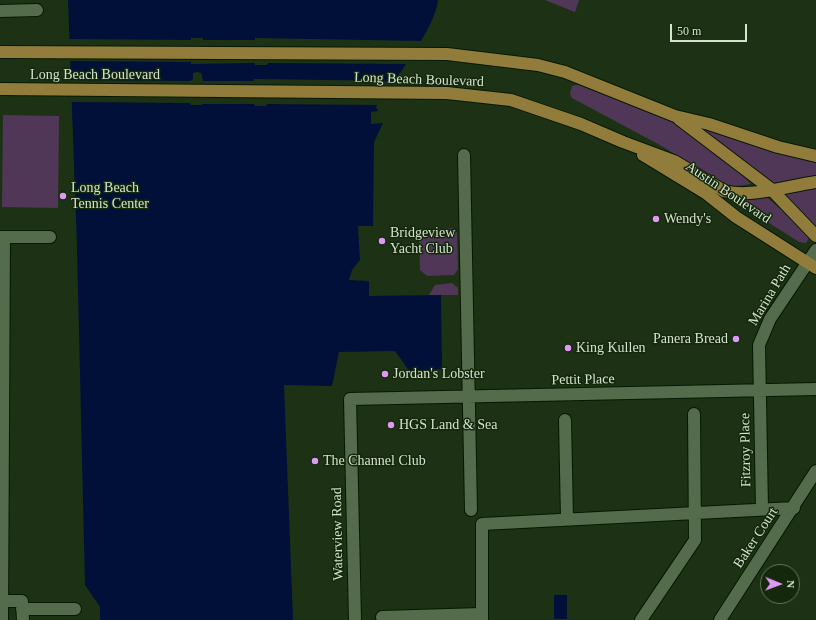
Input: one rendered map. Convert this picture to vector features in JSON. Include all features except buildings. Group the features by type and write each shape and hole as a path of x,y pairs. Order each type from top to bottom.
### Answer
{"main road":[{"name":"Long Beach Boulevard","path":"0,52 447,54 524,63 565,72 675,116 709,124 778,147 816,156"},
{"name":"Long Beach Boulevard","path":"0,89 447,93 512,100 581,124 674,161 724,191 740,193 816,182"},
{"name":"Austin Boulevard","path":"675,116 771,189 816,236"},
{"name":"Austin Boulevard","path":"623,142 706,194 736,217 811,266"}],"street":[{"path":"0,11 37,10"},
{"path":"464,155 471,510"},
{"path":"2,620 2,237 50,237"},
{"name":"Marina Path","path":"760,391 760,340 770,319 811,266 816,250"},
{"name":"Pettit Place","path":"350,400 816,389"},
{"name":"Fitzroy Place","path":"760,391 762,509"},
{"name":"Waterview Road","path":"350,400 355,620"},
{"path":"642,620 695,540 696,512 694,414"},
{"path":"565,420 567,519"},
{"name":"Baker Court","path":"720,620 794,508 816,471"},
{"path":"382,617 482,617 482,524 794,508"},
{"path":"1,601 22,610 75,609"}],"shaded area":[{"path":"545,0 579,0 575,12"},
{"path":"579,85 651,111 678,124 715,150 751,184 731,187 723,184 660,145 572,98 570,94 572,86"},
{"path":"3,115 59,116 58,208 2,207"},
{"path":"689,121 816,160 816,177 773,183"},
{"path":"816,184 816,232 776,191"},
{"path":"763,194 807,232 809,238 806,243 799,242 736,202 740,196"},
{"path":"453,228 457,233 458,269 454,275 427,276 420,270 419,240 431,230"},
{"path":"452,283 458,288 458,295 429,295 435,285"}],"water":[{"path":"68,0 438,0 435,12 422,40 376,107 378,111 371,112 371,124 383,123 374,142 373,226 358,226 360,260 352,270 349,280 369,281 369,296 441,295 442,369 410,372 395,351 339,352 332,386 284,385 293,620 100,620 100,607 85,585 77,248"},
{"path":"554,595 567,595 567,619 554,619"}],"pier":[{"path":"191,38 203,38 203,40 255,40 255,38 422,41 407,64 268,63 267,65 255,65 255,63 191,64 191,62 68,61 67,39 191,40"},
{"path":"193,73 201,73 203,81 254,81 254,79 395,81 379,105 267,104 266,106 255,106 254,104 191,105 190,103 70,102 69,80 190,81 193,79"}],"place":[{"name":"Long Beach Tennis Center","path":"63,196"},
{"name":"Wendy's","path":"656,219"},
{"name":"Bridgeview Yacht Club","path":"382,241"},
{"name":"Panera Bread","path":"736,339"},
{"name":"King Kullen","path":"568,348"},
{"name":"Jordan's Lobster","path":"385,374"},
{"name":"HGS Land & Sea","path":"391,425"},
{"name":"The Channel Club","path":"315,461"}]}
